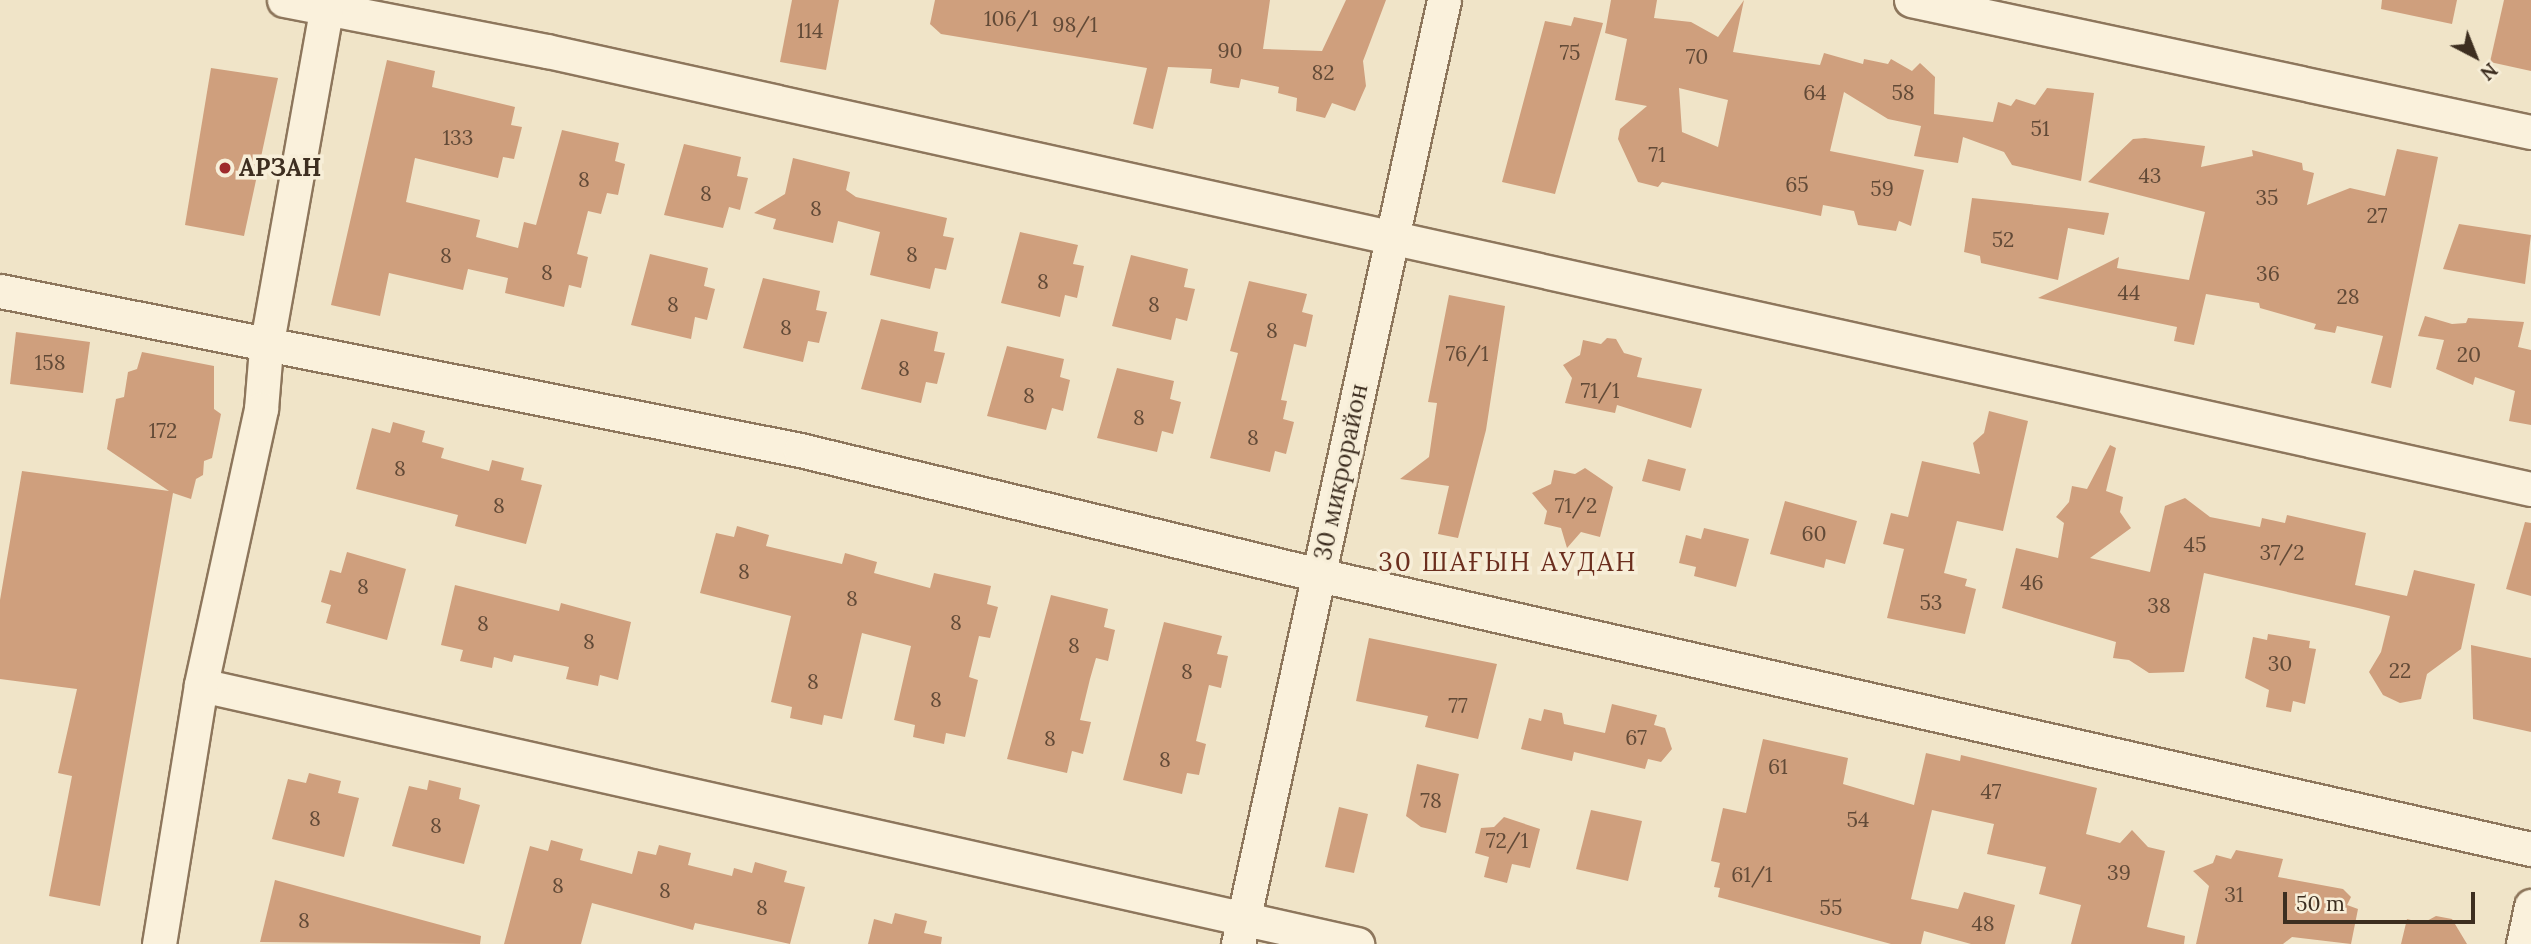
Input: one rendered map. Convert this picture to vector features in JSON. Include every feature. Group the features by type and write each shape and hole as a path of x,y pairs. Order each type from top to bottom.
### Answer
{"street":[{"path":"284,0 326,11 547,51 1391,241 2531,489"},
{"name":"30 микрорайон","path":"1240,932 1444,0"},
{"path":"1911,0 2531,132"},
{"path":"159,944 201,685 261,409 266,348 326,11"},
{"path":"0,291 266,348 800,450 1319,575 2531,849"},
{"path":"201,685 1240,932 1357,944"},
{"path":"2523,944 2531,906"}],"building":[{"path":"792,0 839,0 826,70 780,62"},
{"path":"935,0 1270,0 1263,49 1322,51 1346,0 1386,0 1363,61 1366,86 1355,111 1332,103 1325,118 1296,111 1297,98 1278,93 1279,87 1241,79 1239,88 1225,86 1210,83 1212,69 1168,67 1153,129 1133,124 1147,68 941,34 930,24"},
{"path":"1611,0 1657,0 1654,18 1691,22 1718,37 1744,0 1733,52 1820,65 1824,53 1863,64 1864,59 1888,64 1891,59 1912,71 1920,63 1935,77 1934,114 1993,122 1998,102 2011,106 2016,99 2035,105 2047,88 2094,93 2081,181 2012,165 2004,152 1963,137 1958,163 1914,156 1921,126 1888,119 1844,92 1830,151 1924,170 1911,226 1899,221 1896,231 1858,225 1854,211 1823,205 1821,216 1662,182 1658,187 1638,182 1618,139 1620,129 1647,106 1615,100 1627,39 1605,33","holes":["1679,88 1728,100 1718,147 1682,132"]},
{"path":"2382,0 2457,0 2452,24 2381,9"},
{"path":"2504,0 2531,0 2531,71 2490,62"},
{"path":"1574,17 1603,23 1555,194 1502,182 1545,21 1571,26"},
{"path":"387,60 435,71 432,87 515,107 511,125 522,127 514,159 503,157 498,178 415,158 406,202 480,220 476,237 518,248 524,222 536,225 562,130 619,143 615,161 625,164 618,195 607,193 601,214 588,211 577,254 588,257 581,288 569,285 564,307 505,293 508,278 468,269 463,290 389,273 380,316 331,305"},
{"path":"211,68 278,78 244,236 185,225"},
{"path":"2145,138 2205,146 2201,167 2253,156 2252,150 2302,163 2303,170 2314,173 2307,205 2350,188 2385,196 2397,149 2438,157 2391,388 2371,383 2383,336 2337,326 2335,333 2314,329 2316,324 2260,308 2259,303 2206,294 2194,345 2174,341 2177,327 2038,298 2119,257 2117,268 2189,280 2205,212 2088,182 2133,139"},
{"path":"684,144 741,157 737,176 748,178 740,210 729,207 723,228 664,215"},
{"path":"793,158 850,172 846,190 856,197 947,218 943,236 954,238 946,270 935,268 930,289 870,275 880,232 838,221 833,243 773,229 776,219 754,213 785,194"},
{"path":"1972,198 2109,213 2104,235 2068,228 2058,280 1981,263 1980,256 1964,252"},
{"path":"2459,224 2531,235 2525,284 2443,269"},
{"path":"1020,232 1078,245 1073,264 1084,266 1077,298 1065,295 1060,317 1001,303"},
{"path":"650,254 708,268 704,286 715,289 707,320 695,317 691,339 631,325"},
{"path":"1131,255 1188,269 1184,287 1195,289 1187,321 1176,318 1171,340 1112,326"},
{"path":"763,278 820,291 816,310 827,312 819,343 808,341 803,362 743,348"},
{"path":"1249,281 1307,294 1302,312 1313,315 1306,347 1294,344 1281,400 1287,401 1283,419 1294,422 1286,454 1275,451 1270,472 1210,458 1238,353 1230,351"},
{"path":"1449,295 1505,306 1486,430 1458,538 1438,534 1449,486 1400,479 1429,457 1437,403 1428,402"},
{"path":"2425,316 2452,324 2466,323 2468,318 2524,322 2518,347 2531,350 2531,425 2509,421 2515,391 2475,377 2473,385 2436,369 2444,340 2418,336"},
{"path":"881,319 938,332 934,351 945,353 937,384 926,382 921,403 861,389"},
{"path":"16,332 90,342 83,393 10,384"},
{"path":"1607,338 1616,339 1624,353 1642,358 1637,377 1702,389 1691,428 1617,405 1615,413 1565,403 1572,378 1563,365 1580,355 1583,340 1601,344"},
{"path":"1007,346 1064,359 1060,377 1070,380 1063,411 1052,408 1046,430 987,416"},
{"path":"142,352 214,366 214,409 221,414 212,458 204,461 203,475 196,479 191,499 173,493 100,906 49,896 72,776 58,773 77,689 0,679 0,600 22,471 169,491 107,449 116,399 124,397 128,372 137,369"},
{"path":"1117,368 1174,381 1170,399 1181,402 1173,434 1162,431 1157,452 1097,438"},
{"path":"1989,411 2028,421 2003,531 1957,521 1944,573 1967,579 1965,586 1976,589 1965,634 1887,618 1904,549 1883,544 1891,513 1908,517 1922,461 1980,474 1973,443 1984,433"},
{"path":"393,422 425,431 422,442 444,448 441,458 489,471 492,460 524,468 521,480 542,485 526,544 455,526 458,515 356,489 372,428 390,433"},
{"path":"2110,445 2116,448 2106,491 2123,497 2120,512 2131,528 2090,558 2150,572 2165,506 2185,498 2210,517 2260,527 2262,518 2285,523 2287,515 2366,533 2355,585 2407,596 2414,570 2475,584 2461,649 2427,674 2421,699 2400,703 2383,695 2369,672 2381,652 2390,616 2358,608 2204,573 2184,672 2149,673 2129,660 2113,658 2116,642 2002,608 2016,548 2058,558 2064,523 2056,517 2069,502 2072,486 2087,489"},
{"path":"1648,459 1686,469 1680,491 1642,481"},
{"path":"1585,468 1613,487 1600,537 1581,532 1567,548 1561,528 1544,524 1547,511 1532,493 1551,484 1554,470 1575,474"},
{"path":"1785,501 1857,521 1845,564 1826,559 1824,568 1770,554"},
{"path":"2525,522 2531,523 2531,596 2506,589"},
{"path":"737,526 769,535 766,546 842,564 845,553 877,562 874,573 930,588 934,573 991,586 987,604 998,607 990,638 979,636 969,677 978,680 965,737 946,733 944,744 913,737 915,725 894,720 911,646 862,633 842,719 824,715 822,725 790,718 792,707 771,702 791,616 700,593 716,533 734,537"},
{"path":"1704,528 1749,539 1736,587 1694,576 1696,567 1679,563 1686,535 1701,539"},
{"path":"347,552 406,569 387,640 326,623 331,605 321,602 330,570 341,573"},
{"path":"455,585 559,611 561,603 631,622 618,680 600,675 598,686 566,679 569,667 514,655 512,662 494,657 492,668 460,661 463,650 441,645"},
{"path":"1051,595 1108,609 1104,627 1115,630 1108,661 1096,658 1090,679 1080,720 1091,722 1083,754 1072,751 1067,773 1007,759"},
{"path":"1164,622 1222,636 1217,654 1228,656 1221,688 1209,685 1196,741 1206,744 1199,775 1187,773 1182,794 1123,780"},
{"path":"2268,634 2310,641 2309,648 2316,649 2305,704 2293,701 2291,712 2266,707 2269,690 2245,678 2253,637 2267,640"},
{"path":"1369,638 1497,664 1478,739 1425,727 1428,716 1356,701"},
{"path":"2471,645 2531,658 2531,732 2473,719"},
{"path":"1612,704 1657,715 1654,725 1665,728 1672,749 1661,762 1648,759 1645,769 1574,752 1572,761 1521,749 1529,718 1541,721 1544,709 1562,713 1564,724 1605,733"},
{"path":"1763,739 1848,758 1843,784 1914,805 1926,753 1960,761 1961,755 2097,788 2086,834 2120,843 2132,830 2148,847 2165,851 2147,927 2185,936 2184,944 2071,944 2081,905 2039,894 2046,867 1987,854 1994,824 1932,810 1911,899 1958,909 1964,892 2015,905 2005,944 1971,944 1924,931 1921,944 1891,944 1718,897 1720,888 1714,887 1720,863 1711,861 1723,808 1746,813"},
{"path":"1417,764 1459,774 1446,833 1421,827 1406,816"},
{"path":"309,773 341,781 338,793 359,798 344,857 272,839 288,779 306,783"},
{"path":"429,780 461,788 459,799 480,805 464,864 392,846 409,786 427,790"},
{"path":"1339,807 1368,814 1354,873 1325,867"},
{"path":"1591,810 1642,821 1628,881 1576,869"},
{"path":"1504,817 1540,829 1530,868 1512,864 1507,883 1484,877 1489,857 1475,853 1481,828 1494,827"},
{"path":"551,840 583,849 580,860 632,874 638,851 656,855 659,845 691,853 688,865 732,876 734,868 752,873 755,862 787,871 784,882 805,887 790,944 695,923 693,930 592,903 581,944 504,944 530,846 548,851"},
{"path":"2236,850 2283,859 2278,877 2343,889 2351,897 2347,905 2358,909 2351,944 2292,937 2283,944 2196,944 2209,886 2193,871 2213,863 2216,855 2231,859"},
{"path":"275,880 481,936 480,944 260,942"},
{"path":"895,913 927,921 924,933 942,937 941,944 868,944 874,919 892,924"},
{"path":"2436,916 2452,919 2467,944 2401,944 2407,919 2423,923"}],"place":[{"name":"АРЗАН","path":"225,168"}],"district":[{"name":"30 ШАҒЫН АУДАН","path":"1508,562"}]}
